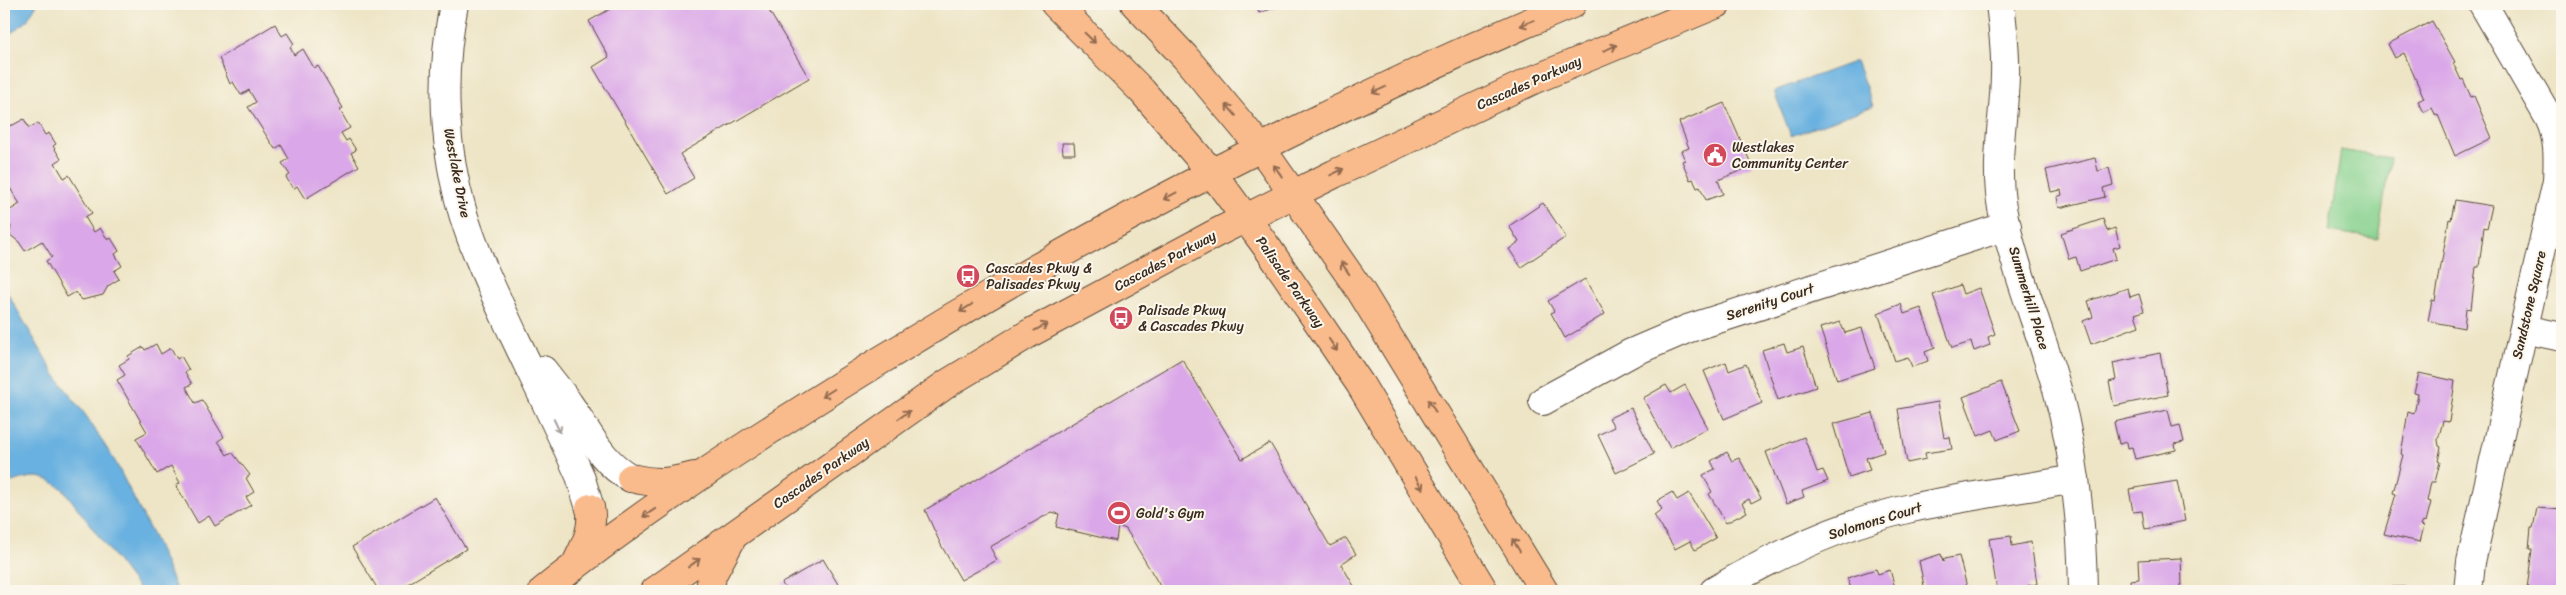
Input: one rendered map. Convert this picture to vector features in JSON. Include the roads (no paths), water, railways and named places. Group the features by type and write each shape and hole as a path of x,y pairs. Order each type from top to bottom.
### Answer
{"main road":[{"name":"Palisade Parkway","path":"1055,4 1142,91 1213,174 1246,218 1360,384 1484,591"},
{"path":"1134,4 1185,57 1261,148 1294,194 1360,290 1544,591"},
{"path":"543,591 631,525 799,411 982,298 1261,148 1381,89 1572,4"},
{"name":"Cascades Parkway","path":"655,591 956,378 1030,333 1294,194 1533,80 1717,4"},
{"path":"631,478 655,484 674,482 712,470"},
{"path":"574,567 588,540 592,519 590,508"},
{"path":"710,591 712,575 733,535"}],"street":[{"name":"Westlake Drive","path":"454,4 449,35 445,84 447,133 452,167 464,216 481,265 580,476 590,508"},
{"name":"Summerhill Place","path":"2000,4 2004,35 2005,76 1998,164 2006,226 2057,390 2076,479 2082,543 2083,591"},
{"name":"Sandstone Square","path":"2468,591 2471,562 2557,181 2559,130 2483,4"},
{"name":"Serenity Court","path":"1543,401 1631,353 1687,329 2006,226"},
{"path":"2524,329 2562,337"},
{"name":"Westlake Drive","path":"514,334 568,403 607,461 617,471 631,478"},
{"name":"Solomons Court","path":"1714,591 1794,548 1844,528 1906,510 2076,479"}],"water":[{"path":"4,4 37,4 26,22 4,38"},
{"path":"1856,61 1873,106 1791,136 1774,91"},
{"path":"4,287 55,375 87,417 116,463 156,542 177,591 140,591 63,489 54,483 35,477 4,484"}],"place":[{"name":"Westlakes Community Center","path":"1715,155"},
{"name":"Cascades Pkwy & Palisades Pkwy","path":"968,276"},
{"name":"Palisade Pkwy & Cascades Pkwy","path":"1121,318"},
{"name":"Gold's Gym","path":"1119,513"}]}
